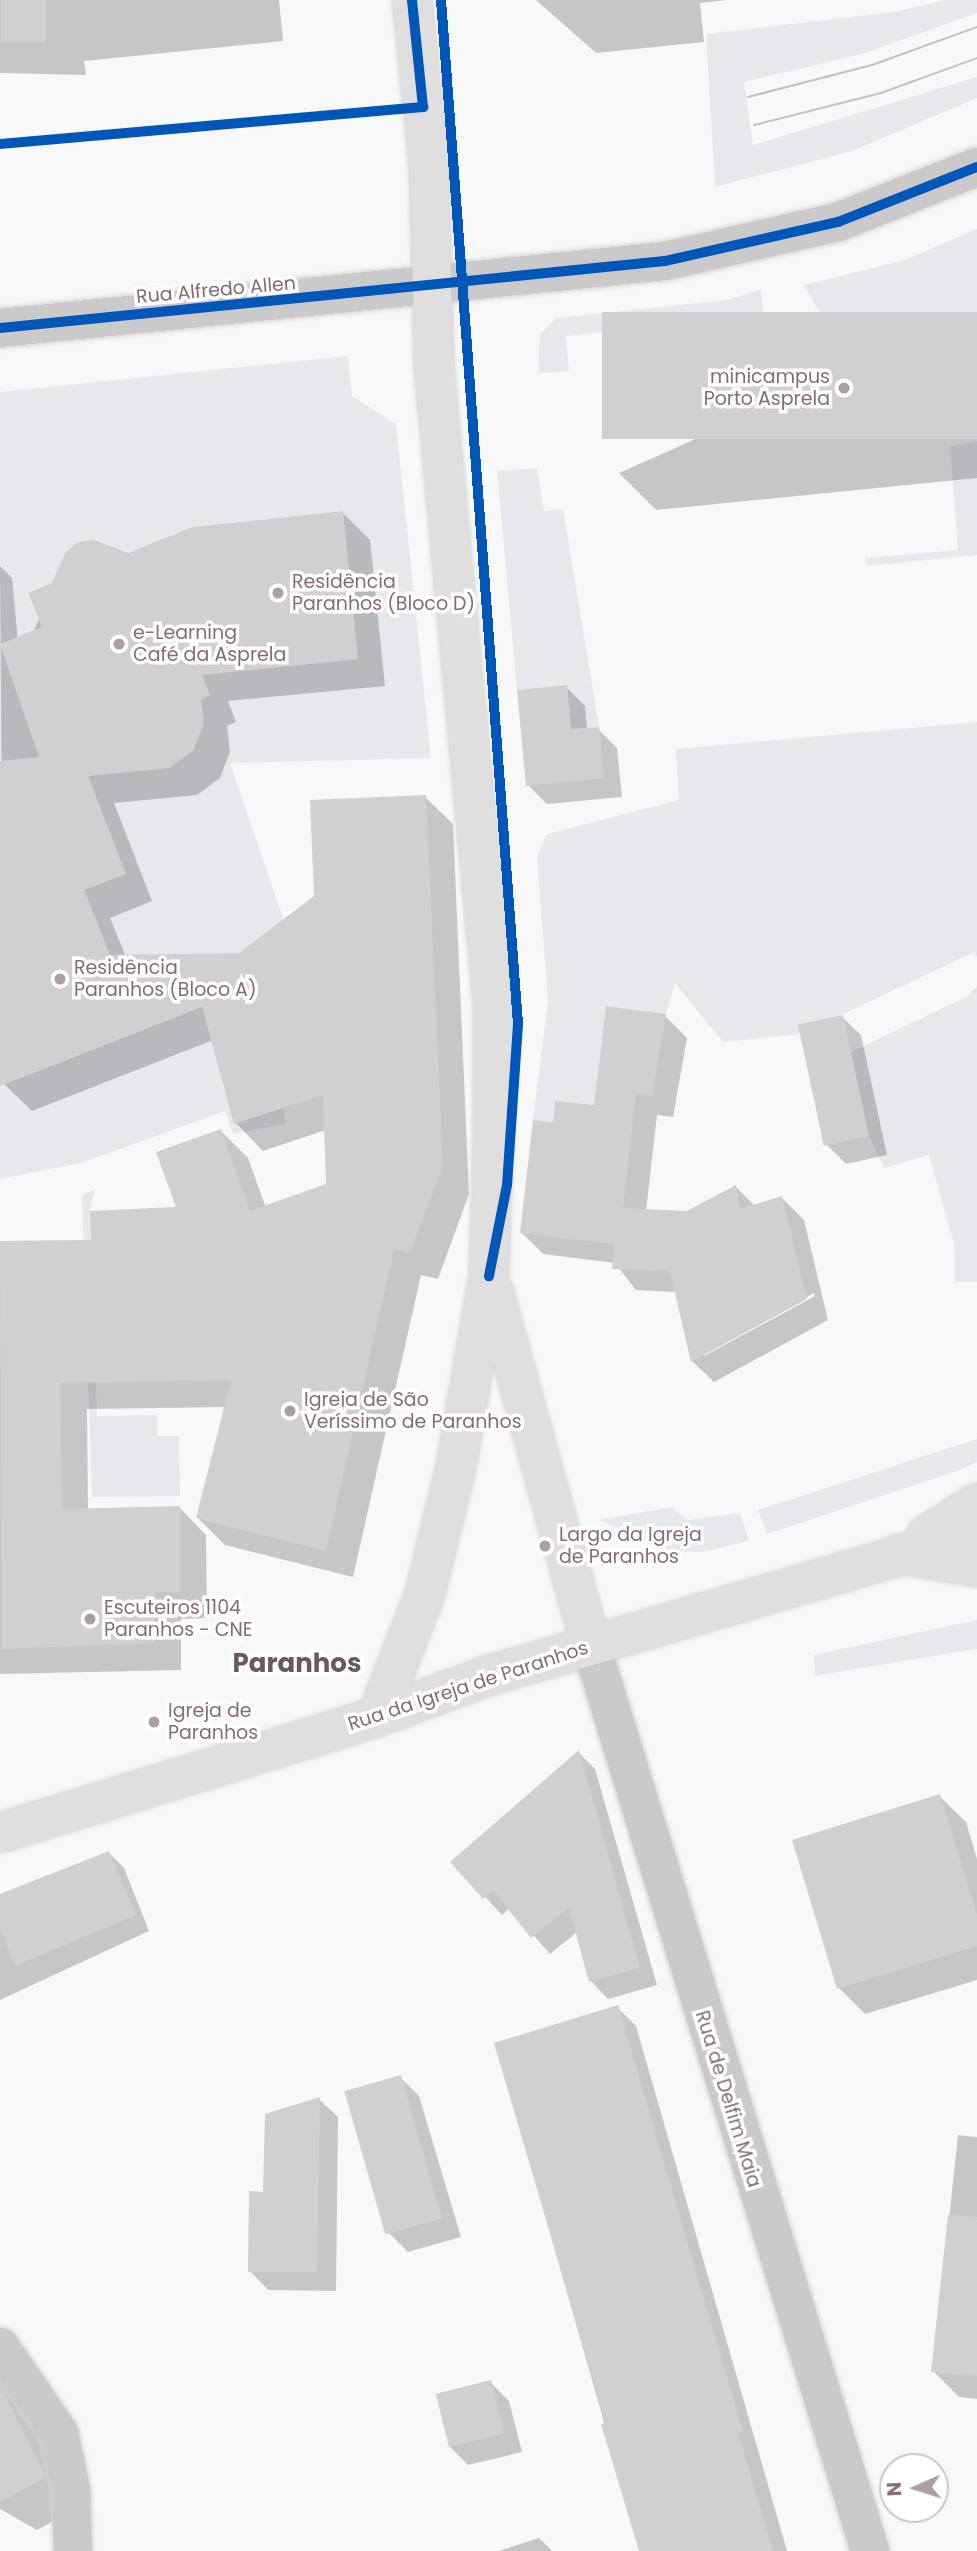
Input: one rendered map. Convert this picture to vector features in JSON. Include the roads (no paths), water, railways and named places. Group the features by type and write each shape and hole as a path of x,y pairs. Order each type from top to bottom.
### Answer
{"main road":[{"path":"377,1717 425,1594 456,1467 489,1276 493,1015 434,366 435,287 412,0"},
{"path":"489,1276 591,1645"},
{"path":"899,1554 977,1503"},
{"name":"Rua da Igreja de Paranhos","path":"0,1833 377,1717 591,1645 977,1533"},
{"path":"899,1554 977,1567"}],"street":[{"name":"Rua Alfredo Allen","path":"0,328 435,287 748,246 869,212 977,167"},
{"name":"Rua de Delfim Maia","path":"591,1645 870,2551"},
{"path":"0,2347 60,2433 71,2489 73,2551"}],"tram line":[{"path":"748,97 872,65 977,27"},
{"path":"754,125 881,93 977,58"}],"place":[{"name":"minicampus Porto Asprela","path":"844,388"},
{"name":"Residência Paranhos (Bloco D)","path":"278,593"},
{"name":"e-Learning Café da Asprela","path":"119,644"},
{"name":"Residência Paranhos (Bloco A)","path":"60,979"},
{"name":"Igreja de São Veríssimo de Paranhos","path":"290,1411"},
{"name":"Largo da Igreja de Paranhos","path":"545,1546"},
{"name":"Escuteiros 1104 Paranhos - CNE","path":"90,1619"},
{"name":"Igreja de Paranhos","path":"154,1722"}],"district":[{"name":"Paranhos","path":"297,1664"}]}
